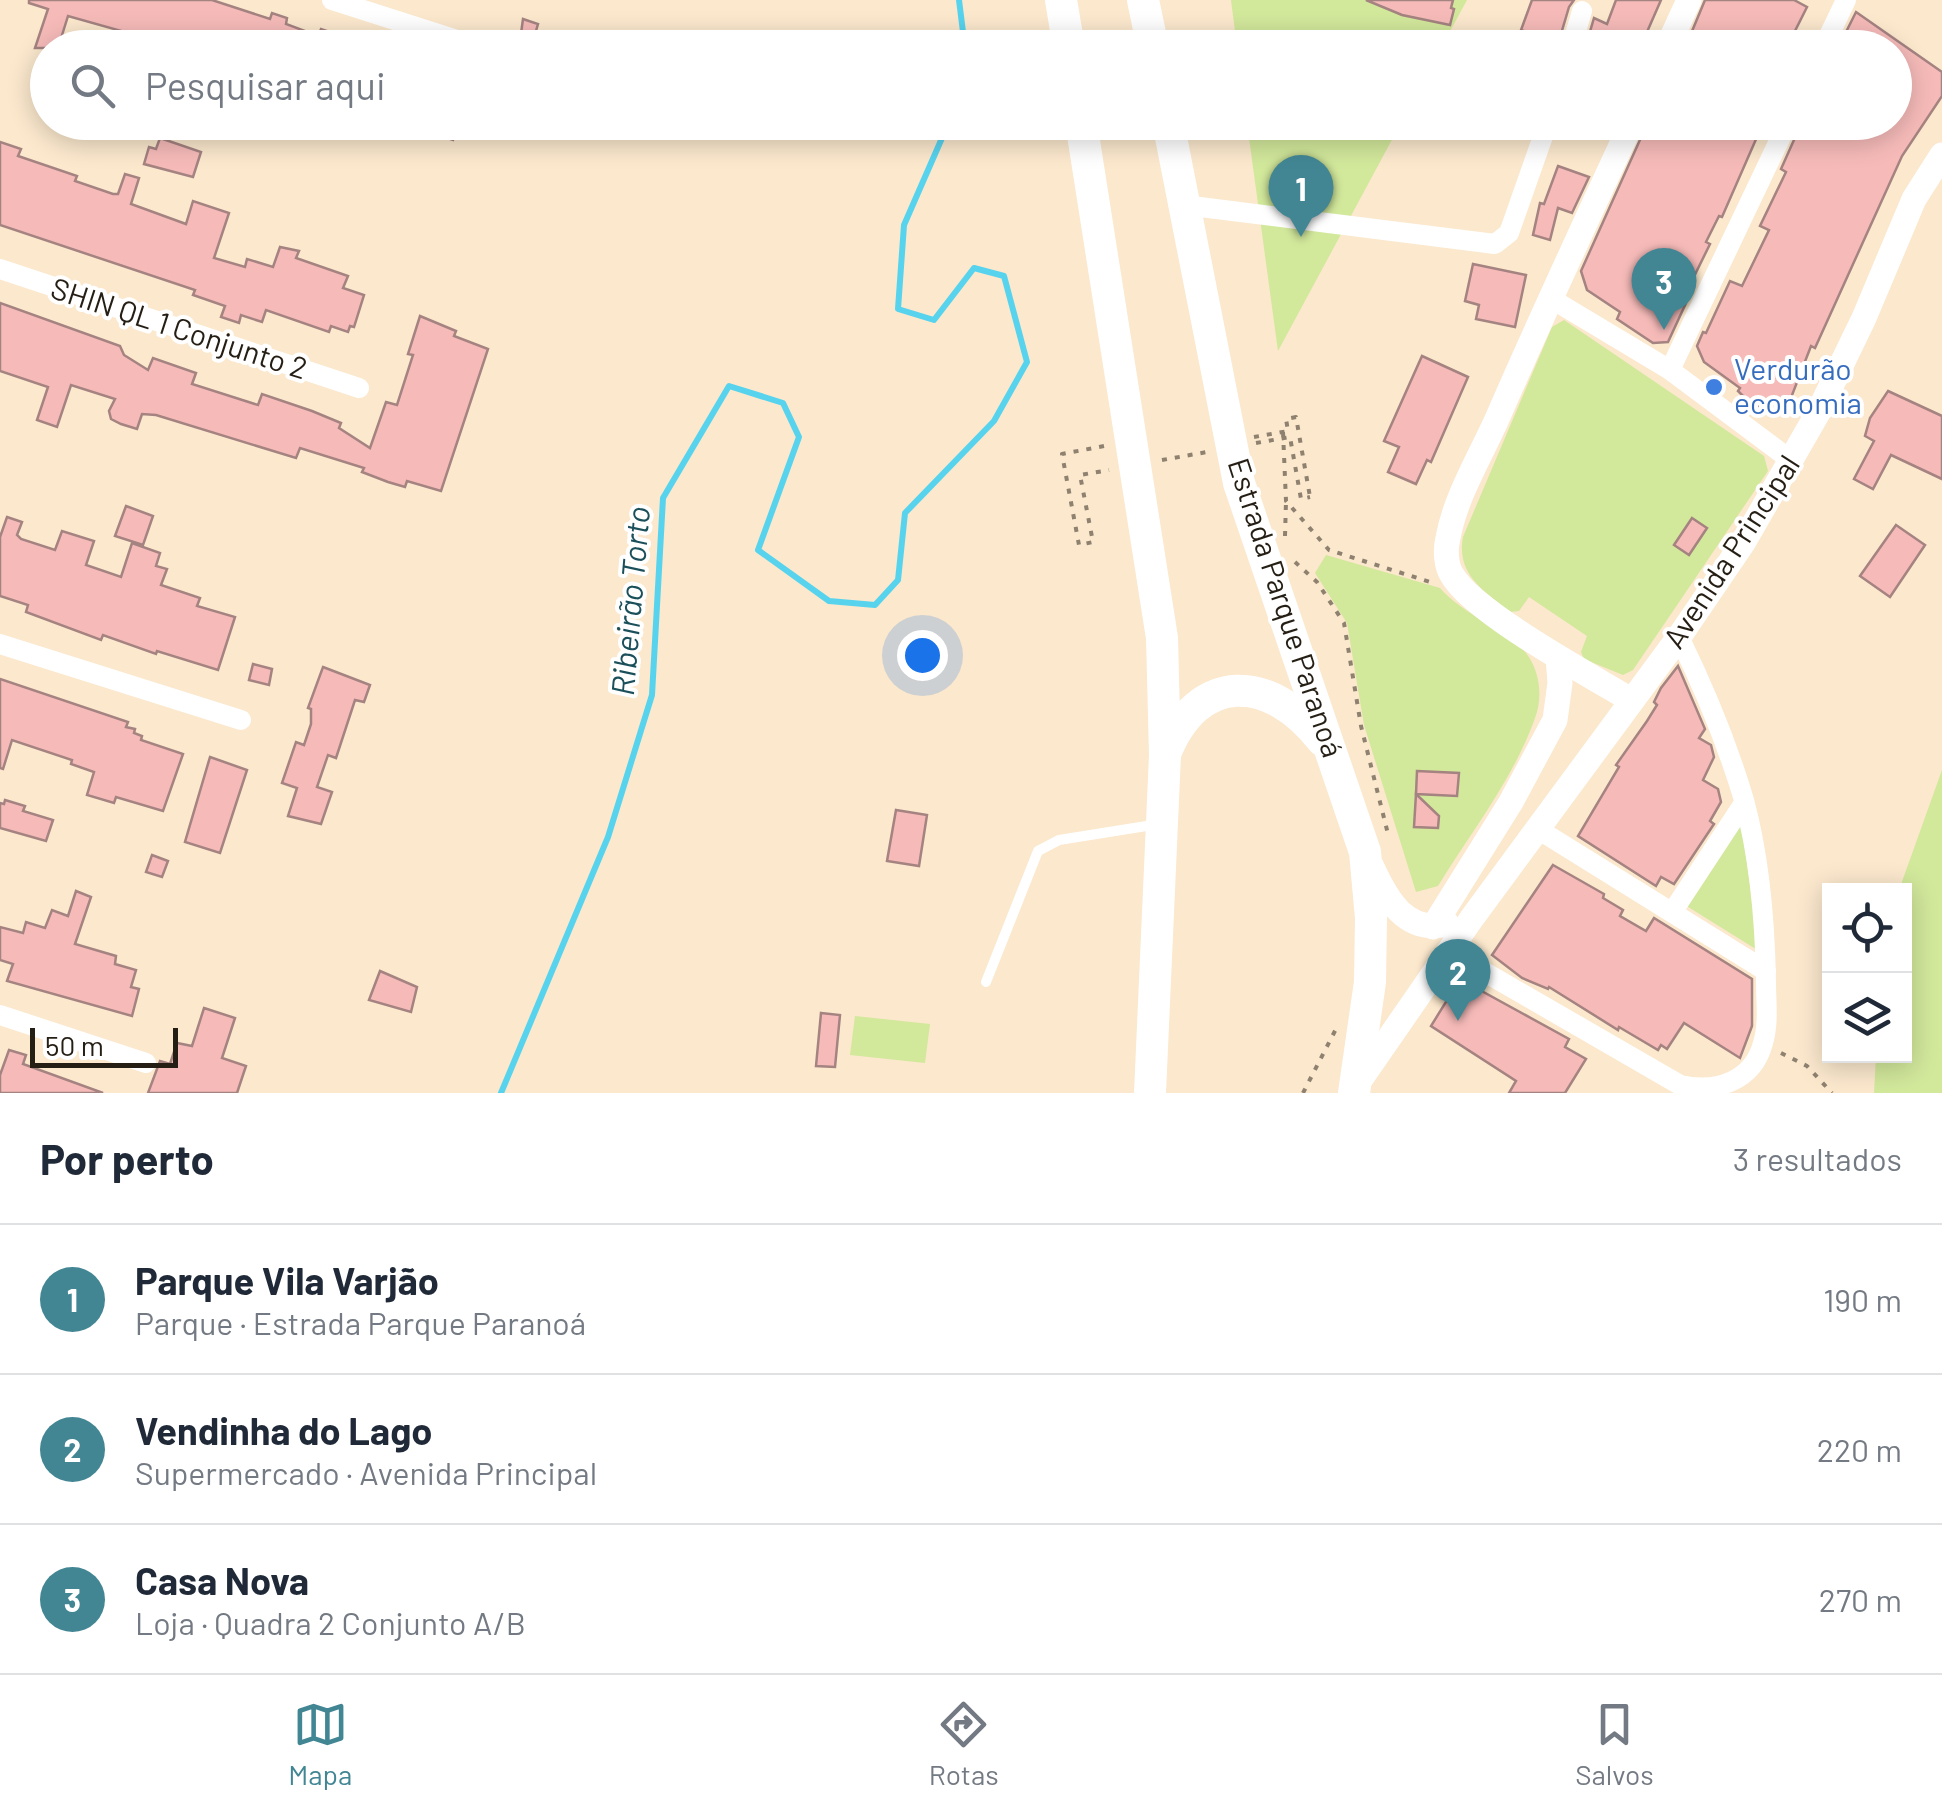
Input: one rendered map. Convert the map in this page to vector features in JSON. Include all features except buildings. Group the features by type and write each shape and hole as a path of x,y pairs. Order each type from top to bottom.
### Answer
{"main road":[{"path":"1061,0 1066,30"},
{"path":"1144,0 1150,30"},
{"path":"1084,140 1162,638 1165,755 1150,1093"},
{"name":"Estrada Parque Paranoá","path":"1171,140 1240,483 1366,852 1370,982 1356,1088"},
{"path":"1165,755 1184,718 1220,694 1244,690 1258,691 1289,704 1306,718 1332,751"}],"street":[{"path":"332,0 425,30"},
{"path":"1675,30 1689,0"},
{"path":"1832,30 1846,0"},
{"path":"1576,30 1582,11"},
{"path":"1184,205 1494,244 1509,233 1542,140"},
{"path":"1624,140 1550,298 1447,539 1450,573 1466,593 1558,657 1632,700"},
{"path":"1670,370 1779,140"},
{"name":"Avenida Principal","path":"1356,1088 1472,918 1680,637 1743,543 1792,462 1864,318 1914,199 1942,155"},
{"name":"SHIN QL 1 Conjunto 2","path":"0,269 358,388"},
{"path":"1550,298 1670,370 1792,462"},
{"path":"1450,952 1680,1085 1696,1090 1734,1084 1752,1066 1767,1026 1758,870 1744,803 1717,718 1680,637"},
{"path":"0,644 241,720"},
{"path":"1433,927 1511,802 1555,720 1560,683 1558,657"},
{"path":"1673,911 1744,803"},
{"path":"1536,828 1766,971"},
{"path":"1366,852 1386,898 1410,921 1433,927 1472,918"},
{"path":"0,1014 146,1063"}],"lane":[{"path":"986,982 1038,851 1059,840 1160,824"}],"path":[{"path":"1296,417 1310,497 1301,499 1290,437 1253,440 1283,432 1288,431 1286,419 1296,417"},
{"path":"1283,432 1286,501 1329,550 1466,593"},
{"path":"1136,457 1080,475 1093,542 1079,544 1062,454 1136,457 1214,451"},
{"path":"1763,1044 1806,1066 1832,1093"}],"green space":[{"path":"1231,0 1467,0 1451,30 1235,30"},
{"path":"1249,140 1392,140 1278,351"},
{"path":"1564,320 1764,456 1768,471 1633,670 1623,675 1584,659 1581,652 1587,636 1529,597 1519,611 1510,612 1474,581 1462,550 1463,537 1552,327"},
{"path":"1326,555 1440,588 1518,645 1534,668 1539,702 1526,740 1504,783 1438,886 1416,892 1364,725 1347,623 1315,573"},
{"path":"1942,770 1942,1093 1874,1093 1876,1063 1912,1063 1912,883 1902,883"},
{"path":"1741,820 1759,951 1685,905"},
{"path":"855,1016 930,1024 925,1063 850,1055"}],"waterway":[{"name":"Ribeirão Torto","path":"959,0 963,30"},
{"name":"Ribeirão Torto","path":"501,1093 608,837 652,695 663,498 729,386 783,403 799,437 758,550 829,601 875,605 898,580 905,513 994,421 1027,362 1004,276 974,268 934,320 898,309 904,225 941,140"}],"place":[{"name":"Parque Vila Varjão","path":"1301,237"},
{"name":"Casa Nova","path":"1664,330"},
{"name":"Verdurão economia","path":"1714,387"},
{"name":"Vendinha do Lago","path":"1458,1021"}]}
